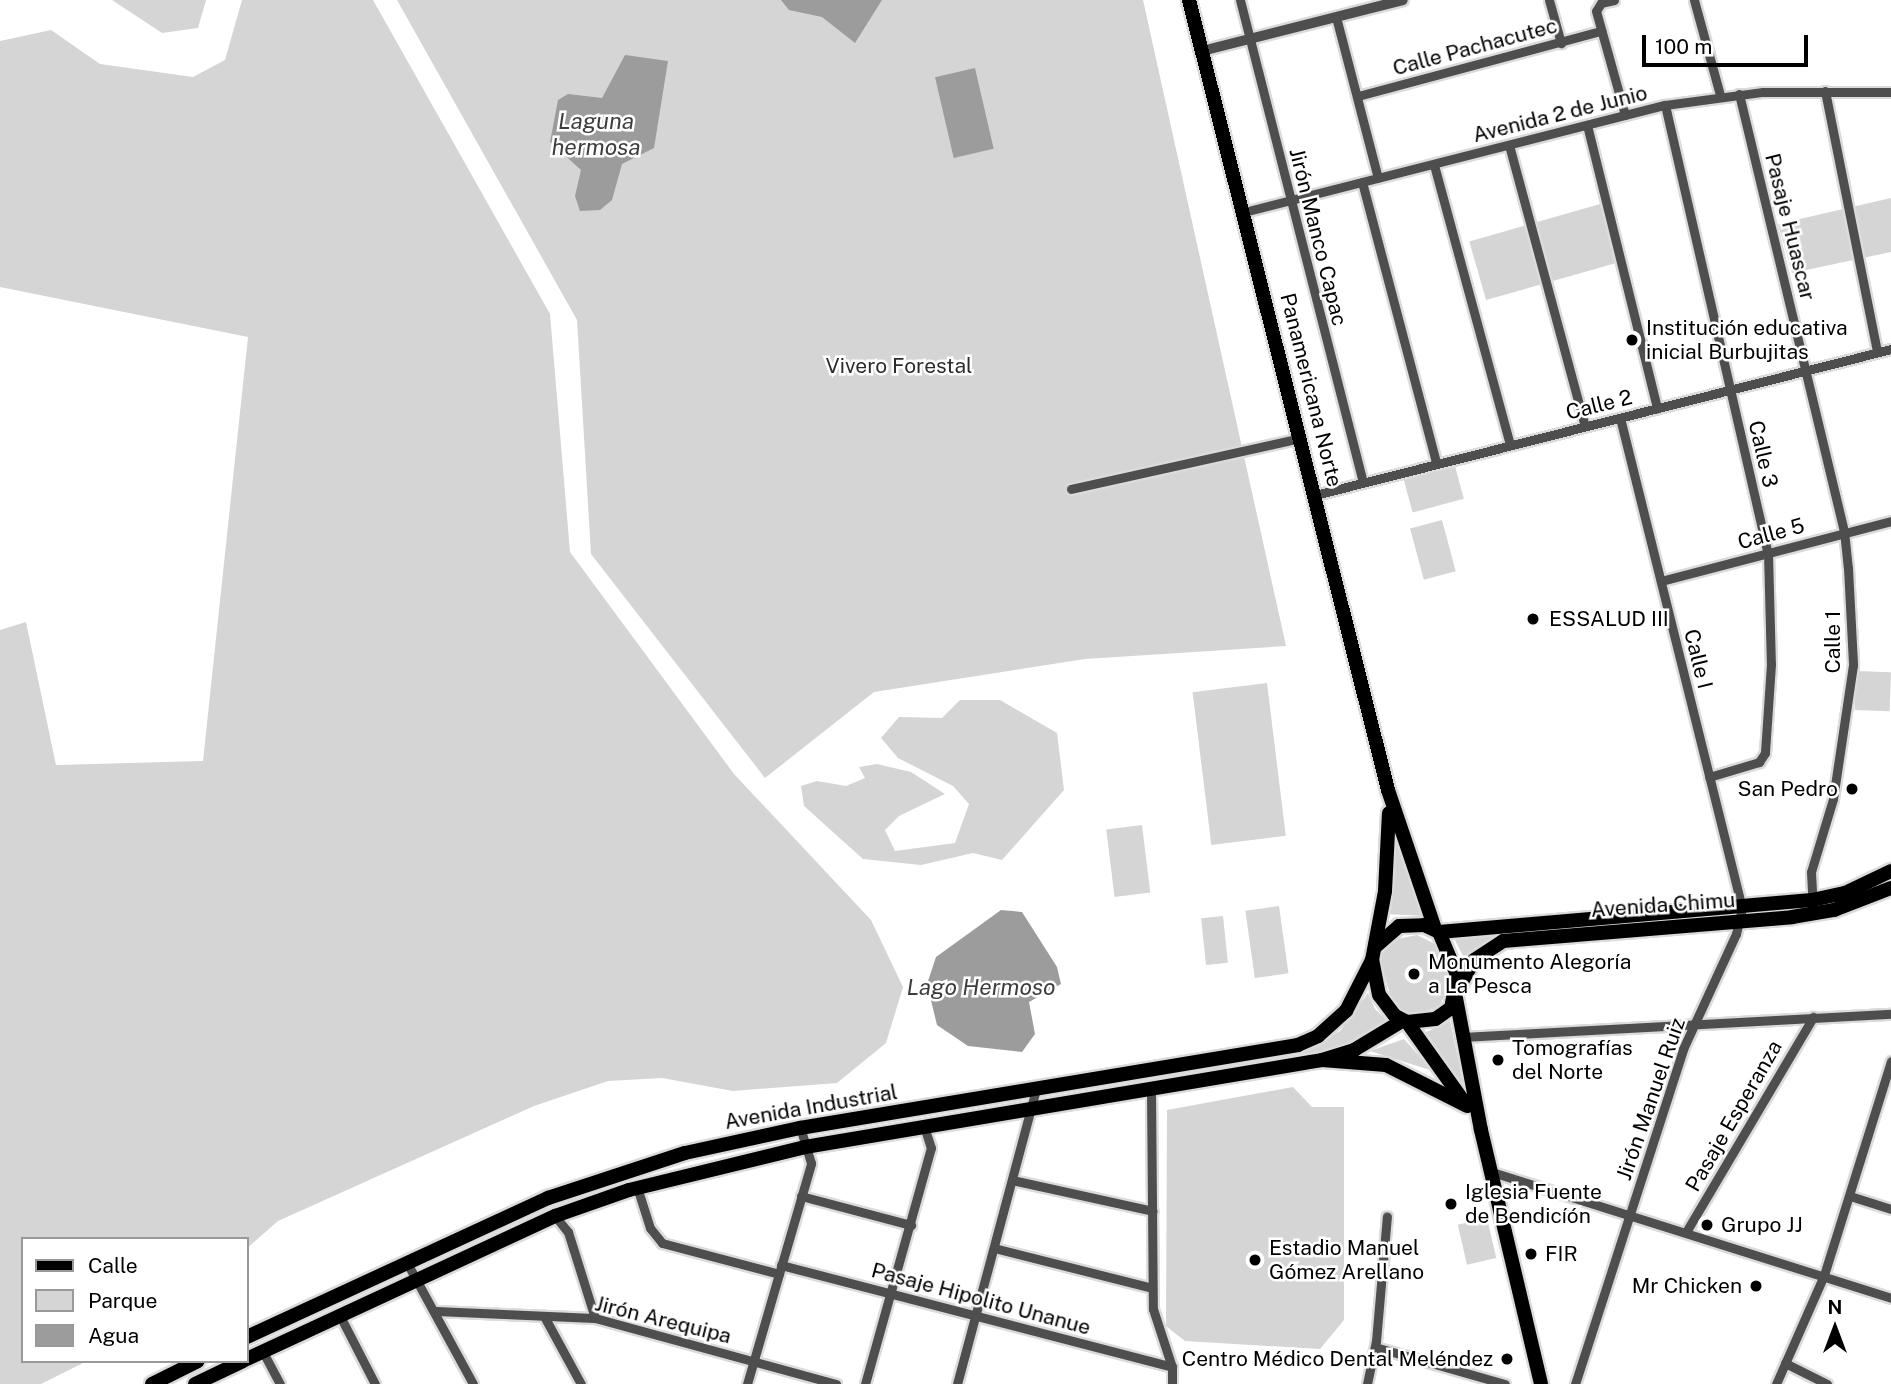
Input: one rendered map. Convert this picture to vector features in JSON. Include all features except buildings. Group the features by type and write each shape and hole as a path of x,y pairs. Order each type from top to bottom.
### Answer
{"main road":[{"name":"Panamericana Norte","path":"1189,0 1388,790 1437,930"},
{"name":"Panamericana Norte","path":"1374,953 1388,860 1388,790"},
{"name":"Avenida Chimu","path":"1813,907 1891,871"},
{"name":"Avenida Chimu","path":"1457,993 1474,960 1503,940 1813,907 1891,888"},
{"name":"Avenida Chimu","path":"1437,930 1741,914"},
{"path":"1481,1130 1467,1106 1405,1021 1379,995 1374,953 1399,926 1437,930 1451,953 1462,1037 1481,1130 1541,1384"},
{"name":"Avenida Industrial","path":"248,1337 406,1261 548,1198 623,1171 800,1128 1298,1045 1318,1036 1346,1011 1374,953"},
{"path":"1405,1021 1435,1019 1457,993"},
{"name":"Avenida Industrial","path":"248,1359 339,1314 555,1216 637,1187 805,1147 1151,1091 1322,1060 1354,1050 1405,1021"},
{"path":"1322,1060 1386,1065 1467,1106"},
{"path":"152,1384 194,1363"},
{"name":"Avenida Industrial","path":"195,1384 239,1363"}],"street":[{"name":"Jirón Manco Capac","path":"1240,0 1363,483"},
{"path":"1202,51 1403,0"},
{"path":"1549,0 1561,43"},
{"path":"1614,0 1601,3 1596,11 1625,115"},
{"path":"1694,0 1720,95"},
{"path":"1336,17 1378,178"},
{"name":"Calle Pachacutec","path":"1358,96 1601,31"},
{"path":"1825,91 1877,352"},
{"name":"Avenida 2 de Junio","path":"1244,212 1665,105 1720,95 1825,91 1891,92"},
{"name":"Pasaje Huascar","path":"1739,94 1807,370"},
{"name":"Calle 3","path":"1665,105 1768,554 1771,664 1766,754 1759,762 1709,777"},
{"path":"1587,125 1657,408"},
{"path":"1509,145 1585,426"},
{"path":"1434,165 1510,445"},
{"path":"1362,182 1436,462"},
{"name":"Calle 2","path":"1315,495 1436,462 1891,349"},
{"name":"Calle 1","path":"1807,370 1844,531 1853,659 1833,800 1811,872 1813,907"},
{"name":"Calle I","path":"1620,418 1741,914"},
{"path":"1071,489 1301,438"},
{"name":"Calle 5","path":"1661,581 1768,554 1844,531 1891,521"},
{"name":"Jirón Manuel Ruiz","path":"1575,1384 1693,1024 1741,914"},
{"path":"1462,1037 1891,1014"},
{"name":"Pasaje Esperanza","path":"1686,1232 1812,1017"},
{"path":"1776,1384 1824,1275 1891,1061"},
{"path":"957,1384 1037,1090"},
{"path":"1151,1091 1152,1288 1158,1331 1172,1367 1172,1384"},
{"path":"747,1384 811,1163 800,1128"},
{"path":"865,1384 931,1148 925,1129"},
{"path":"1492,1172 1891,1298"},
{"path":"1012,1180 1153,1211"},
{"name":"Pasaje Hipolito Unanue","path":"637,1187 650,1228 662,1243 889,1293 1172,1367"},
{"path":"801,1196 911,1225"},
{"path":"1850,1196 1891,1209"},
{"path":"555,1216 568,1232 595,1318"},
{"path":"1367,1384 1376,1347 1387,1216"},
{"path":"994,1248 1152,1288"},
{"path":"406,1261 473,1384"},
{"name":"Jirón Arequipa","path":"435,1311 545,1318 595,1318 836,1384"},
{"path":"339,1314 375,1384"},
{"path":"545,1318 581,1384"},
{"path":"1376,1347 1505,1384"},
{"path":"263,1352 280,1384"},
{"path":"1785,1363 1827,1384"}],"green space":[{"path":"112,0 206,0 198,28 162,33"},
{"path":"242,0 373,0 550,314 570,552 734,774 871,920 903,987 886,1043 837,1083 733,1091 662,1078 608,1081 534,1106 278,1221 248,1247 248,1237 21,1237 21,1363 83,1363 41,1384 0,1384 0,630 26,622 56,765 203,761 248,337 0,287 0,41 51,30 100,64 193,77 225,60"},
{"name":"Vivero Forestal","path":"397,0 1143,0 1286,646 1085,659 874,692 765,778 591,554 577,320"},
{"path":"1891,198 1891,252 1792,273 1778,224"},
{"path":"1600,204 1617,263 1486,300 1469,241"},
{"path":"1455,466 1464,499 1413,513 1404,480"},
{"path":"1442,520 1456,571 1424,580 1410,529"},
{"path":"1856,671 1891,672 1890,711 1855,710"},
{"path":"1267,683 1286,836 1211,845 1193,692"},
{"path":"960,700 1000,700 1057,733 1064,790 1002,860 973,853 921,865 863,859 804,806 801,786 817,781 846,786 865,778 859,767 877,764 911,772 945,794 899,816 885,830 895,851 955,843 969,804 953,786 898,758 881,738 899,717 942,718"},
{"path":"1142,825 1150,892 1115,897 1106,829"},
{"path":"1395,830 1424,916 1386,914"},
{"path":"1279,906 1288,973 1255,978 1245,911"},
{"path":"1223,916 1228,963 1206,965 1201,918"},
{"path":"1527,930 1465,960 1452,934"},
{"path":"1417,935 1439,946 1450,985 1439,1007 1412,1015 1393,1004 1381,964 1382,952 1393,940"},
{"path":"1368,993 1375,1009 1391,1024 1380,1033 1318,1058 1045,1098 1302,1052 1340,1031"},
{"path":"1450,1021 1463,1082 1461,1085 1422,1034"},
{"path":"1404,1039 1430,1068 1430,1070 1370,1051"},
{"name":"Estadio Manuel Gómez Arellano","path":"1293,1087 1312,1107 1344,1107 1344,1320 1320,1349 1185,1341 1166,1326 1167,1110"},
{"path":"1487,1218 1496,1258 1467,1265 1458,1225"}],"water":[{"path":"781,0 882,0 855,43 822,17 789,10"},
{"name":"Laguna hermosa","path":"625,55 668,61 654,148 622,164 612,200 600,210 580,211 575,196 581,170 550,142 558,100 568,94 602,98"},
{"path":"975,68 994,149 954,158 935,77"},
{"name":"Lago Hermoso","path":"1001,910 1022,912 1057,967 1061,984 1029,1002 1035,1034 1022,1052 968,1046 937,1025 927,984 936,957"}],"place":[{"name":"Institución educativa inicial Burbujitas","path":"1632,340"},
{"name":"ESSALUD III","path":"1533,619"},
{"name":"San Pedro","path":"1852,789"},
{"name":"Monumento Alegoría a La Pesca","path":"1414,974"},
{"name":"Tomografías del Norte","path":"1498,1060"},
{"name":"Iglesia Fuente de Bendicíón","path":"1451,1204"},
{"name":"Grupo JJ","path":"1707,1225"},
{"name":"FIR","path":"1531,1254"},
{"name":"Estadio Manuel Gómez Arellano","path":"1255,1260"},
{"name":"Mr Chicken","path":"1756,1286"},
{"name":"Centro Médico Dental Meléndez","path":"1507,1359"}]}
